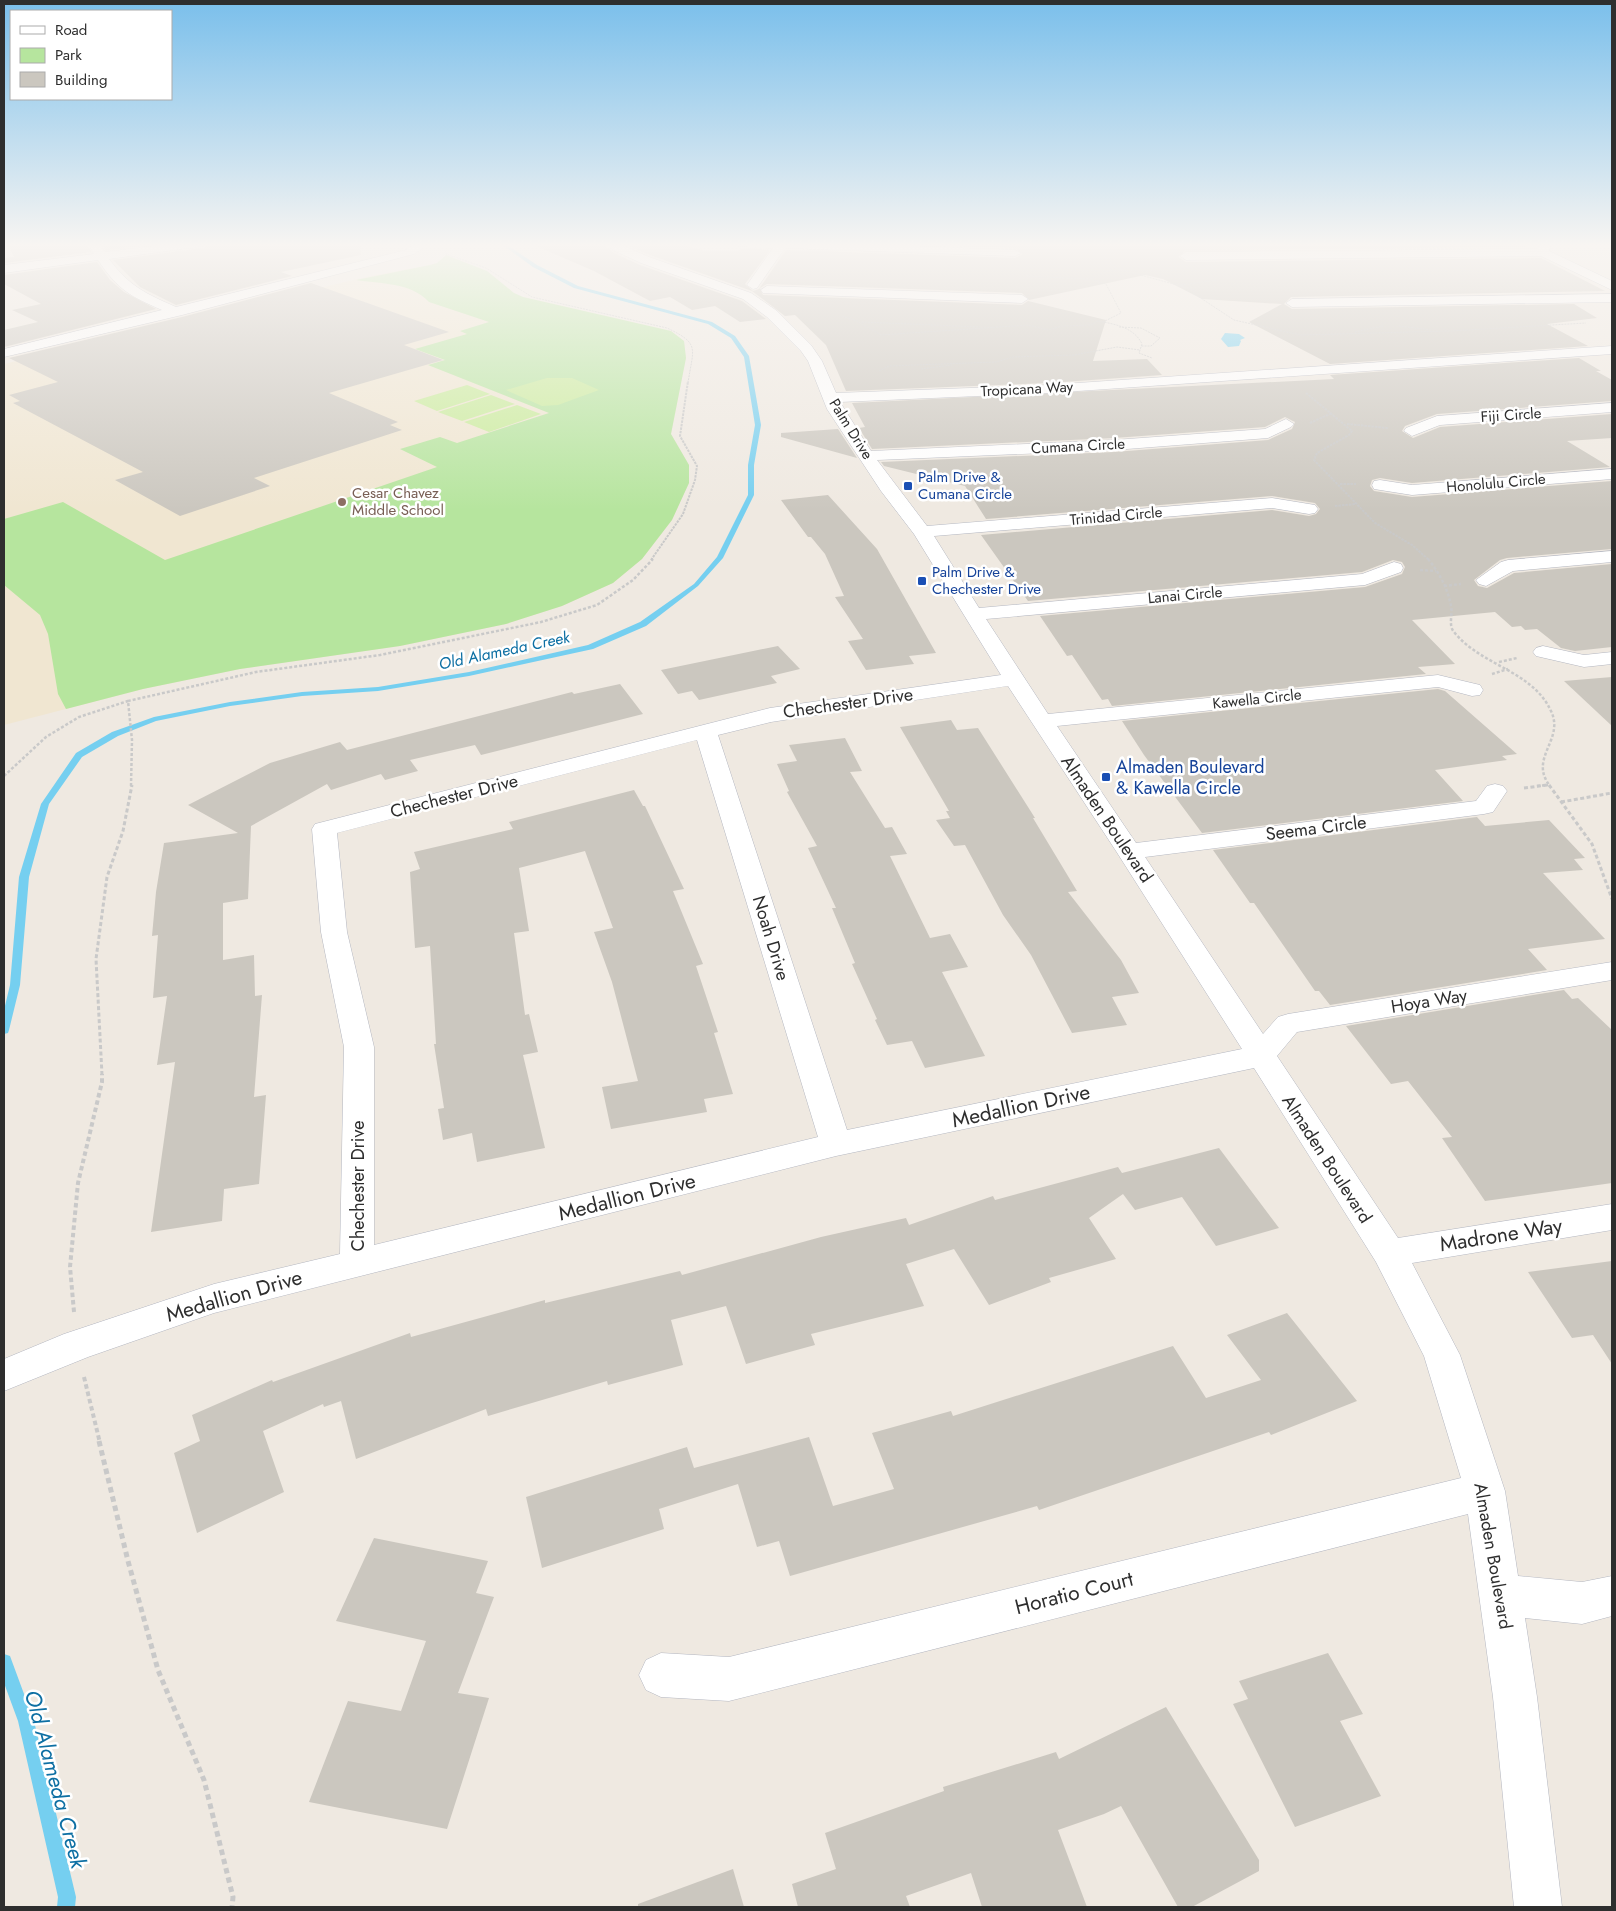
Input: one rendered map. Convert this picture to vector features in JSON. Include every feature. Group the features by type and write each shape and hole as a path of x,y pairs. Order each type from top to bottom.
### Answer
{"street":[{"path":"4,353 92,332"},
{"name":"Palm Drive","path":"790,332 806,348 815,361 830,398 895,498"},
{"name":"Tropicana Way","path":"830,398 1049,389 1612,350"},
{"name":"Fiji Circle","path":"1412,430 1437,421 1612,407"},
{"name":"Cumana Circle","path":"868,456 1162,441 1268,433 1286,424"},
{"name":"Honolulu Circle","path":"1380,485 1412,490 1612,474"},
{"name":"Almaden Boulevard","path":"895,498 922,532 1041,721 1129,852 1389,1253 1442,1355 1485,1491 1501,1596 1538,1907"},
{"name":"Trinidad Circle","path":"922,532 1272,503 1310,509"},
{"path":"1486,580 1508,566 1612,556"},
{"name":"Lanai Circle","path":"974,614 1365,579 1394,568"},
{"path":"1543,652 1584,661 1612,658"},
{"name":"Chechester Drive","path":"357,1264 359,1046 334,932 324,829 770,715 1014,679"},
{"name":"Kawella Circle","path":"1041,721 1438,681 1472,690"},
{"name":"Noah Drive","path":"706,732 836,1144"},
{"name":"Seema Circle","path":"1129,852 1484,807 1494,791"},
{"name":"Hoya Way","path":"1260,1056 1288,1024 1612,971"},
{"name":"Medallion Drive","path":"4,1375 76,1344 214,1299 836,1144 1260,1056"},
{"name":"Madrone Way","path":"1389,1253 1612,1217"},
{"name":"Horatio Court","path":"661,1675 729,1680 1485,1491"},
{"path":"1501,1596 1582,1603 1612,1596"}],"path":[{"path":"4,776 46,737 80,717 128,701 256,672 380,655 541,622 597,605 633,580 656,554 683,514 695,480 697,466 680,436 693,350 690,342 679,332"},
{"path":"876,332 881,335 924,332"},
{"path":"1130,332 1136,335 1142,346"},
{"path":"1142,346 1151,346 1160,338 1153,332"},
{"path":"1347,334 1355,332"},
{"path":"1142,346 1139,353 1142,356 1158,359"},
{"path":"871,375 889,366 996,362 1013,357 1074,354 1117,347 1140,350"},
{"path":"916,370 962,363"},
{"path":"1271,374 1286,378 1346,424 1352,431 1349,435 1317,453 1314,460 1339,484 1363,513 1380,527 1413,546 1429,560 1446,590 1452,611 1450,624 1454,632 1471,646 1531,683 1542,693 1557,726 1540,765 1542,776 1592,844 1612,899"},
{"path":"1346,424 1412,430"},
{"path":"128,701 132,740"},
{"path":"1560,802 1612,793"}],"shaded area":[{"name":"Cesar Chavez Middle School","path":"136,332 673,332 684,341 686,358 671,434 689,465 689,483 672,520 642,559 613,583 562,606 506,624 400,646 240,669 143,689 4,725 4,364"}],"green space":[{"path":"463,332 673,332 684,341 686,358 671,434 689,465 689,483 672,520 642,559 613,583 562,606 506,624 400,646 240,669 143,689 66,709 58,694 48,634 40,615 4,585 4,519 63,502 165,560 437,467 400,449 440,437 457,443 549,413 428,365 445,360 415,349 467,334"},
{"path":"547,378 572,378 599,390 558,405 542,406 506,390"},
{"path":"467,385 490,394 437,411 414,401"},
{"path":"491,395 515,404 462,421 438,412"},
{"path":"517,405 541,414 489,432 464,422"}],"water":[{"path":"1225,333 1239,334 1245,338 1240,340 1239,346 1228,347 1221,339"}],"building":[{"path":"4,332 63,332 4,347"},
{"path":"118,332 448,332 404,345 443,360 329,393 398,422 390,425 402,430 254,478 270,486 180,516 115,480 143,472 13,403 20,401 9,395 58,382 9,358"},
{"path":"813,332 1102,332 1093,361 1147,359 1162,375 1049,383 846,391 826,345"},
{"path":"1269,332 1562,332 1588,346 1330,364"},
{"path":"1579,358 1612,380 1612,401 1437,414 1405,426 1402,431 1413,438 1440,427 1612,414 1612,438 1567,441 1610,467 1412,483 1380,478 1372,480 1370,486 1374,491 1412,497 1612,481 1612,549 1507,558 1500,560 1474,580 1478,586 1487,588 1514,573 1612,564 1612,647 1575,651 1561,648 1537,629 1525,630 1521,626 1512,627 1495,612 1412,620 1455,664 1418,667 1426,674 1112,706 1108,699 1102,700 1072,655 1067,656 1040,616 1365,587 1402,574 1405,567 1402,562 1393,560 1362,572 1028,601 981,535 1272,510 1309,516 1316,514 1320,509 1315,503 1272,496 986,519 965,486 884,466 881,462 1114,452 1268,440 1292,429 1295,422 1285,417 1265,427 1114,438 872,449 859,428 865,427 852,403 1334,379 1330,375"},
{"path":"838,429 857,458 781,437 781,433"},
{"path":"828,495 877,549 936,653 909,656 914,664 866,670 848,641 863,639 835,597 844,596 825,554 811,537 808,537 781,500"},
{"path":"778,646 800,669 771,676 777,683 699,700 692,691 678,694 661,670"},
{"path":"1612,677 1612,726 1564,681"},
{"path":"620,684 643,714 481,755 475,745 410,760 418,771 385,780 381,774 331,790 327,784 251,826 248,899 223,903 223,960 254,955 255,996 262,995 254,1097 266,1095 259,1184 224,1189 222,1221 151,1232 175,1062 157,1065 167,996 153,998 158,935 152,936 156,892 164,843 238,833 188,805 270,763 340,742 347,750 572,692 574,694"},
{"path":"1438,689 1445,691 1517,754 1502,756 1507,760 1435,770 1463,801 1202,833 1144,755 1122,721"},
{"path":"951,720 957,730 978,728 1035,818 1033,818 1077,891 1068,892 1121,960 1139,993 1112,997 1127,1025 1072,1033 1031,955 1003,915 965,845 954,846 936,820 950,818 946,811 949,811 900,727"},
{"path":"845,738 862,771 850,772 885,828 892,827 907,854 890,856 930,938 950,934 968,967 942,972 985,1056 925,1068 912,1041 887,1045 875,1020 877,1019 852,964 855,963 832,908 836,908 808,848 817,846 787,792 789,791 777,764 797,761 789,745"},
{"path":"634,790 643,806 645,806 684,889 673,891 703,964 696,966 718,1032 714,1033 733,1094 704,1099 707,1112 611,1129 602,1087 638,1081 612,982 594,932 613,928 585,851 519,868 529,931 514,933 525,1015 529,1014 538,1052 523,1055 545,1148 477,1162 472,1133 443,1140 438,1109 444,1108 434,1044 436,1044 430,946 415,948 410,872 420,869 414,852 513,829 509,822"},
{"path":"1477,817 1485,826 1549,820 1585,858 1574,859 1583,870 1543,873 1605,939 1528,949 1547,970 1330,1005 1319,991 1315,991 1254,903 1250,903 1213,850"},
{"path":"1564,990 1572,999 1578,998 1612,1030 1612,1183 1485,1201 1442,1138 1452,1137 1408,1081 1391,1084 1346,1026"},
{"path":"1219,1148 1279,1228 1216,1246 1182,1197 1135,1210 1123,1194 1089,1218 1116,1259 1049,1278 1051,1282 989,1305 954,1249 906,1264 924,1306 811,1334 815,1345 746,1364 726,1306 671,1320 683,1365 608,1385 607,1381 488,1416 486,1409 356,1459 341,1401 324,1407 323,1404 263,1431 284,1492 197,1533 174,1453 200,1441 192,1415 272,1380 273,1382 410,1333 411,1337 545,1300 545,1303 680,1271 682,1275 821,1237 906,1218 909,1225 993,1196 995,1200 1118,1167 1122,1173"},
{"path":"1612,1261 1612,1364 1593,1335 1572,1338 1528,1272"},
{"path":"1287,1313 1357,1401 1271,1435 1269,1432 1039,1510 1037,1506 790,1576 779,1541 757,1547 738,1484 659,1509 664,1529 542,1568 526,1497 687,1447 694,1468 809,1437 833,1506 894,1489 872,1433 951,1411 953,1416 1173,1346 1206,1398 1261,1380 1227,1335"},
{"path":"374,1538 488,1561 476,1593 494,1597 458,1693 489,1698 447,1829 309,1802 348,1701 401,1711 426,1641 336,1621"},
{"path":"1328,1653 1363,1714 1340,1721 1381,1796 1295,1827 1233,1704 1248,1699 1239,1681"},
{"path":"1166,1707 1259,1860 1259,1871 1192,1907 1178,1907 1121,1806 1058,1830 1087,1907 982,1907 971,1873 906,1896 910,1907 798,1907 792,1884 836,1869 825,1833 944,1791 943,1787 1056,1752 1059,1759"},
{"path":"733,1869 744,1907 638,1907 638,1904"}],"waterway":[{"name":"Old Alameda Creek","path":"4,1030 15,985 24,877 45,804 79,755 115,734 154,719 230,704 302,694 378,689 469,674 590,647 643,624 696,585 720,558 751,495 751,465 758,425 747,357 733,337 725,332"},
{"name":"Old Alameda Creek","path":"4,1662 26,1721 67,1897 66,1907"}],"place":[{"name":"Palm Drive & Cumana Circle","path":"908,486"},
{"name":"Cesar Chavez Middle School","path":"342,502"},
{"name":"Palm Drive & Chechester Drive","path":"922,581"},
{"name":"Almaden Boulevard & Kawella Circle","path":"1106,777"}]}
